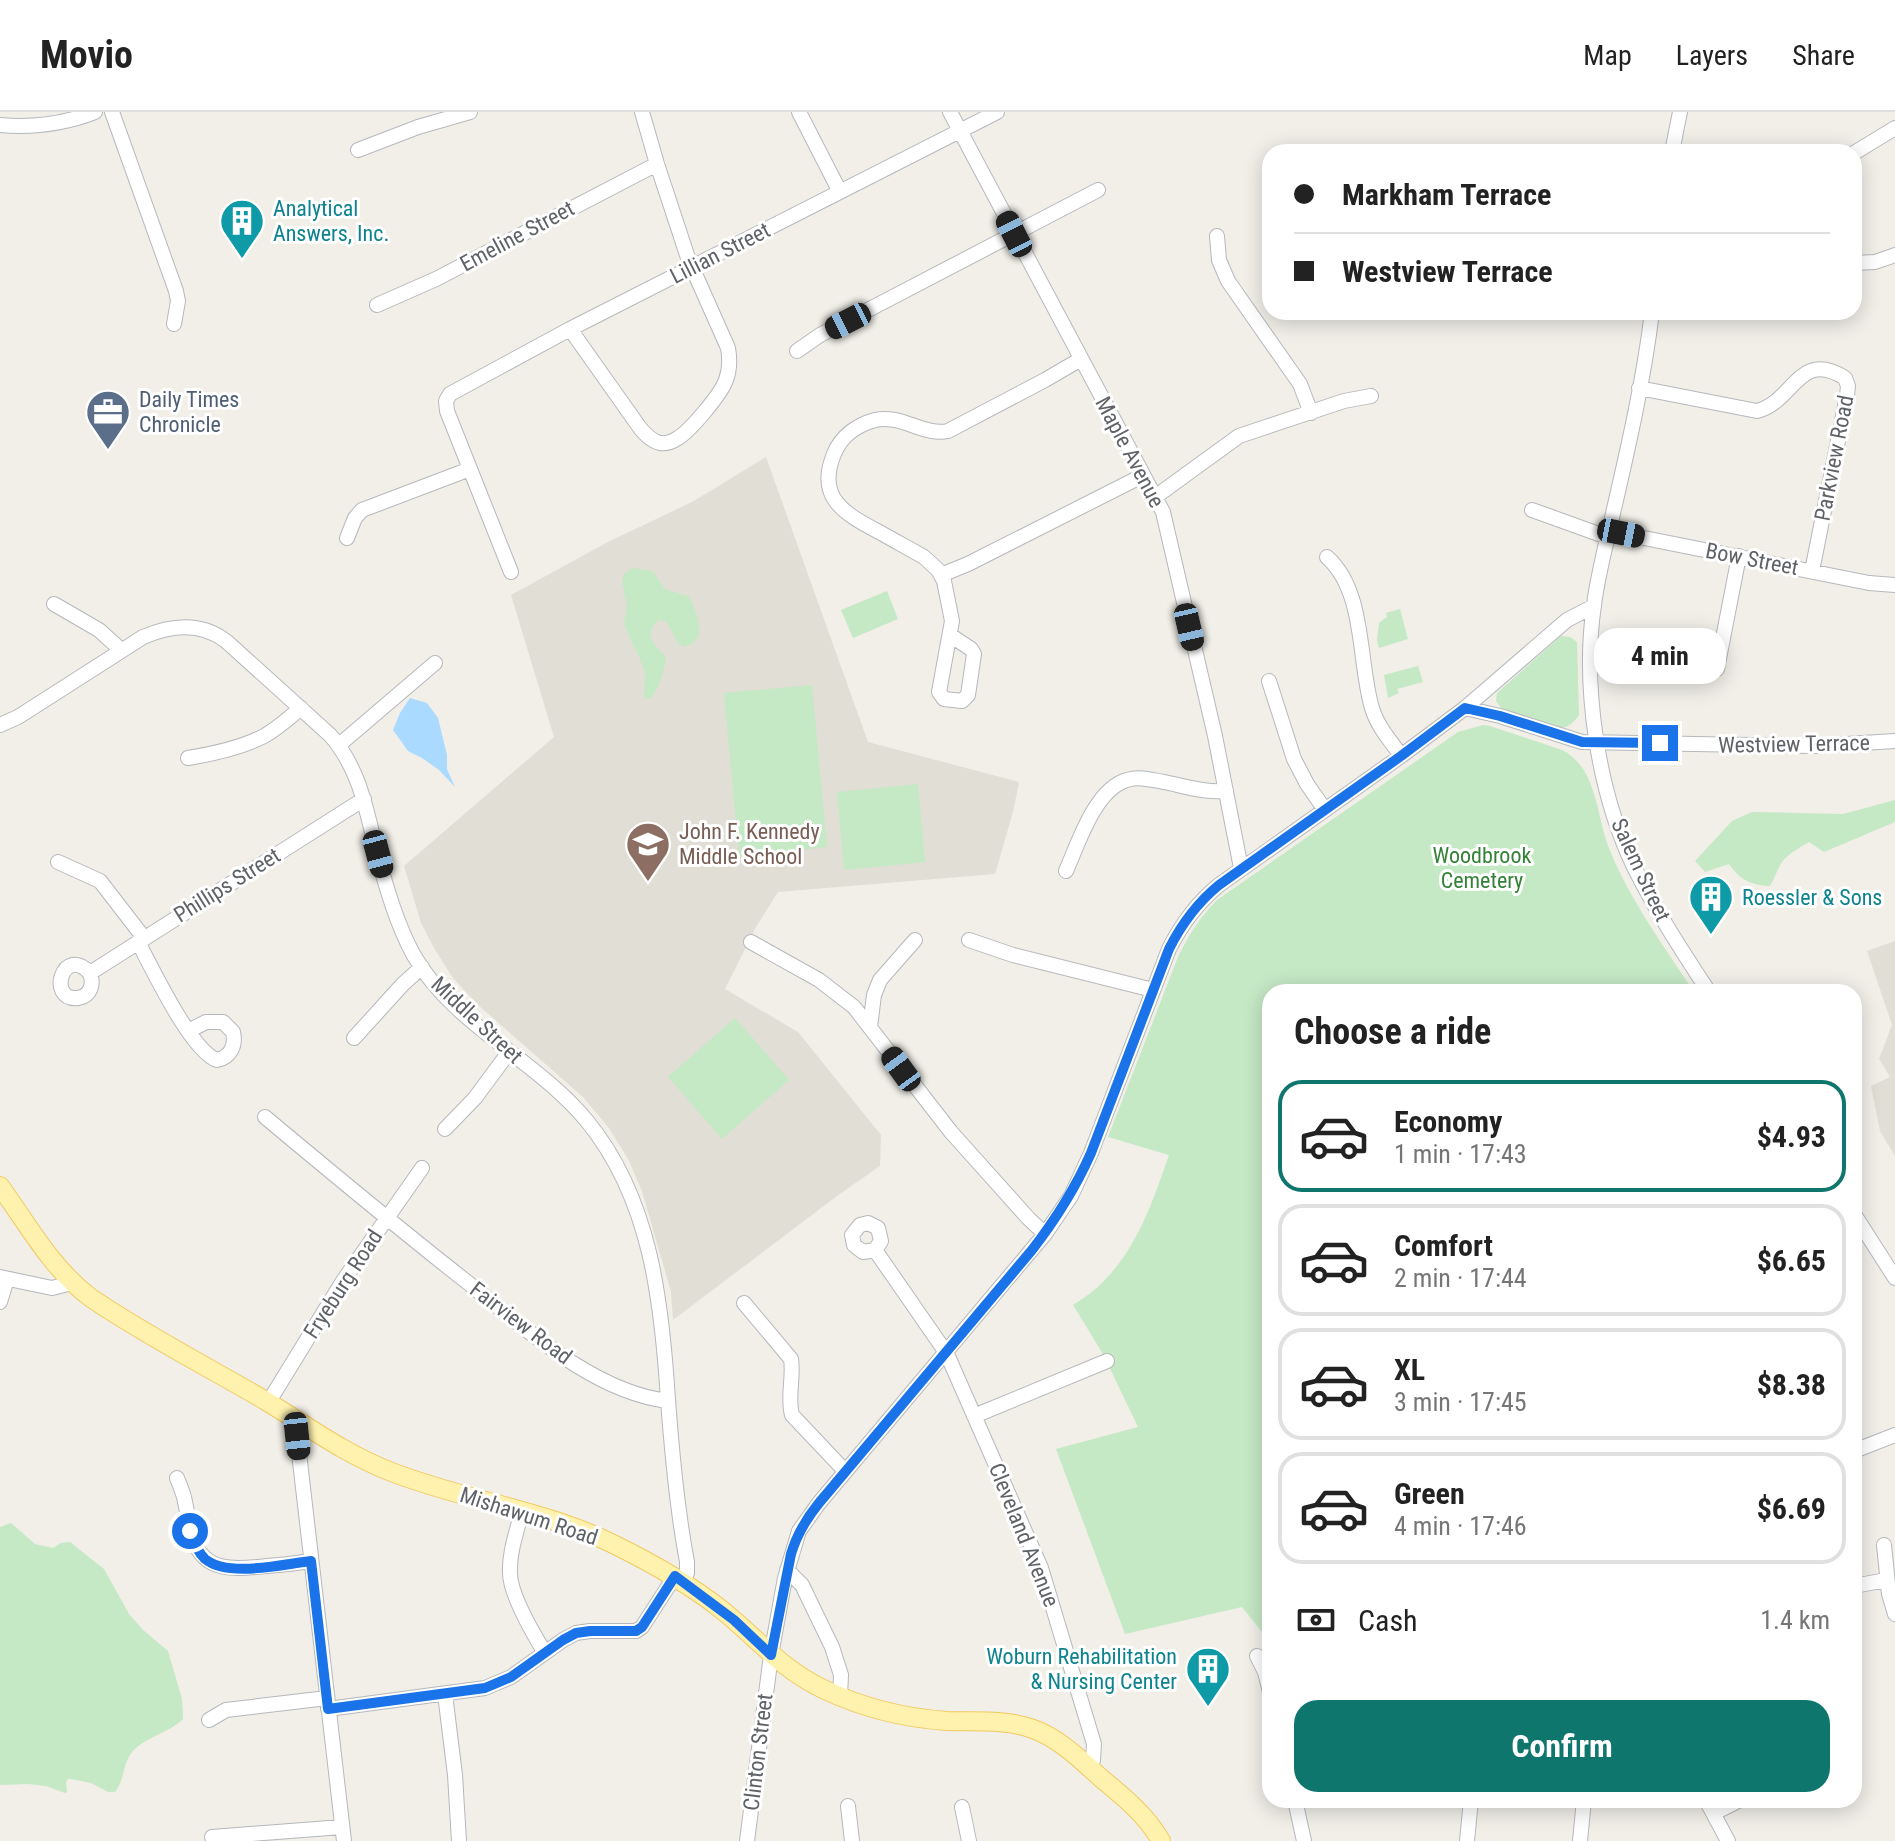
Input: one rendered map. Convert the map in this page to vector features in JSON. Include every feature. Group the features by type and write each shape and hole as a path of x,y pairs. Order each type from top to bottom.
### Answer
{"main road":[{"name":"Mishawum Road","path":"0,1186 72,1283 101,1305 366,1461 594,1535 679,1579 734,1620 799,1676 840,1696 885,1713 915,1718 1010,1723 1050,1737 1136,1809 1161,1841"}],"street":[{"path":"0,125 47,125 95,112"},
{"path":"112,112 176,291 178,301 174,324"},
{"path":"358,150 418,127 470,112"},
{"path":"570,329 645,434 658,442 674,441 688,430 716,396 729,371 724,337 691,268 642,112"},
{"path":"799,112 840,192"},
{"name":"Maple Avenue","path":"950,112 1160,506 1168,529 1241,868"},
{"name":"Lillian Street","path":"470,469 446,408 447,398 454,391 997,112"},
{"path":"1674,144 1680,112"},
{"path":"1862,148 1895,128"},
{"name":"Emeline Street","path":"377,305 436,279 657,164"},
{"path":"797,351 816,337 1098,190"},
{"path":"1217,236 1219,260 1228,281 1300,384 1311,413"},
{"path":"1862,263 1895,255"},
{"name":"Salem Street","path":"1651,320 1594,606 1592,684 1597,742 1611,805 1633,865 1704,984"},
{"path":"950,635 952,621 945,584 934,565 854,519 837,504 830,489 829,476 841,440 856,428 881,419 926,431 945,432 1081,359"},
{"name":"Parkview Road","path":"1639,388 1757,411 1768,407 1811,370 1826,370 1845,378 1847,396 1812,571"},
{"path":"1155,497 1234,438 1352,399 1371,396"},
{"path":"347,538 362,510 470,469 511,572"},
{"path":"941,575 1142,476"},
{"name":"Bow Street","path":"1532,510 1608,534 1739,556 1869,583 1895,585"},
{"path":"1717,669 1739,556"},
{"path":"1327,557 1343,576 1355,611 1372,708 1401,756"},
{"path":"54,604 99,630 121,650"},
{"name":"Clinton Street","path":"747,1841 771,1655 787,1570 803,1523 1045,1234 1071,1196 1091,1153 1169,949 1190,913 1211,891 1241,868 1465,708 1547,635 1594,606"},
{"name":"Middle Street","path":"0,725 18,717 156,631 187,626 206,630 232,646 339,745 353,768 364,799 390,899 422,967 440,991 558,1091 585,1119 615,1162 628,1189 659,1294 687,1562 687,1573 679,1579"},
{"path":"339,745 435,663"},
{"path":"1269,681 1294,759 1325,810"},
{"path":"188,758 258,739 301,708"},
{"name":"Westview Terrace","path":"1465,708 1582,742 1814,746 1895,741"},
{"path":"1066,871 1095,809 1109,790 1120,782 1138,778 1226,791"},
{"name":"Phillips Street","path":"90,973 364,799"},
{"path":"58,862 100,881 141,940 188,1031"},
{"path":"870,1027 880,980 915,940"},
{"path":"969,940 1013,955 1153,990"},
{"path":"751,942 801,969 854,1007 951,1132 1045,1234"},
{"path":"354,1038 422,967"},
{"path":"445,1129 475,1098 509,1052"},
{"name":"Fairview Road","path":"265,1117 386,1218 576,1365 620,1389 646,1398 668,1401"},
{"name":"Fryeburg Road","path":"268,1403 327,1305 422,1168"},
{"path":"1862,1226 1895,1278"},
{"name":"Cleveland Avenue","path":"875,1250 947,1353 1046,1584 1094,1744 1090,1769"},
{"path":"0,1302 4,1278 52,1288 72,1283"},
{"path":"744,1303 791,1359 790,1407 793,1417 845,1471"},
{"path":"974,1416 1107,1361"},
{"path":"212,1837 343,1834 297,1436 302,1423"},
{"path":"1862,1448 1895,1435"},
{"path":"177,1478 185,1499 190,1531 195,1544 209,1562 239,1569 311,1561"},
{"path":"522,1511 510,1577 531,1630 545,1653"},
{"path":"1884,1545 1886,1580 1895,1614"},
{"path":"787,1570 803,1587 832,1647 841,1678 840,1696"},
{"path":"209,1720 226,1710 445,1694 502,1682 563,1640 581,1632 631,1632 640,1629 679,1579"},
{"path":"1862,1584 1886,1580"},
{"path":"1257,1656 1262,1666"},
{"path":"445,1694 459,1841"},
{"path":"848,1806 852,1841"},
{"path":"962,1807 969,1841"},
{"path":"1297,1808 1304,1841"},
{"path":"1467,1841 1470,1808"},
{"path":"1580,1841 1583,1808"},
{"path":"1711,1808 1728,1841"}],"shaded area":[{"name":"John F. Kennedy Middle School","path":"766,457 868,742 1019,782 995,874 778,892 756,927 725,989 798,1032 881,1135 880,1166 673,1320 671,1292 642,1191 628,1159 609,1128 583,1097 477,1004 453,978 421,923 404,866 554,737 511,595 606,543 692,502"},
{"path":"1895,941 1895,1156 1880,1131 1871,1086 1890,1077 1879,1059 1892,1025 1867,951"}],"green space":[{"path":"632,568 653,572 665,589 690,597 699,626 696,639 683,647 665,621 659,620 654,625 652,640 666,657 659,685 650,699 644,696 645,673 624,624 627,606 622,582 624,574"},
{"path":"887,591 898,619 853,638 841,610"},
{"path":"1400,609 1408,639 1379,648 1379,623 1387,617 1386,613"},
{"path":"1561,636 1577,642 1579,715 1576,719 1561,728 1501,708 1496,701 1497,693"},
{"path":"1418,666 1423,682 1397,689 1399,693 1388,698 1384,675"},
{"path":"812,685 827,847 739,856 724,693"},
{"name":"Woodbrook Cemetery","path":"1490,726 1562,750 1574,758 1589,780 1609,848 1626,886 1689,984 1262,984 1262,1632 1242,1607 1125,1634 1056,1449 1138,1427 1103,1354 1073,1305 1109,1276 1123,1258 1145,1219 1169,1155 1108,1137 1178,957 1205,913 1217,900 1458,732"},
{"path":"918,784 925,862 844,870 837,792"},
{"path":"1895,800 1895,822 1824,852 1809,842 1785,859 1770,886 1746,881 1729,864 1705,872 1695,861 1732,821 1752,812 1843,814"},
{"path":"735,1018 789,1080 722,1139 668,1077"},
{"path":"11,1523 35,1544 53,1548 70,1542 104,1569 129,1614 168,1651 182,1699 183,1719 133,1751 115,1792 71,1779 66,1782 65,1793 46,1786 0,1785 0,1527"}],"water":[{"path":"410,698 427,703 438,718 447,755 447,769 455,787 439,770 408,751 393,730"}],"place":[{"name":"Analytical Answers, Inc.","path":"242,260"},
{"name":"Daily Times Chronicle","path":"108,451"},
{"name":"John F. Kennedy Middle School","path":"648,883"},
{"name":"Roessler & Sons","path":"1711,936"},
{"name":"Woburn Rehabilitation & Nursing Center","path":"1208,1708"}],"route":[{"path":"190,1531 203,1557 230,1569 311,1561 328,1709 485,1688 511,1677 576,1633 636,1631 642,1627 675,1576 734,1620 771,1655 791,1554 803,1523 947,1353 1064,1208 1091,1153 1169,949 1196,905 1219,885 1465,708 1582,742 1660,743"}]}
